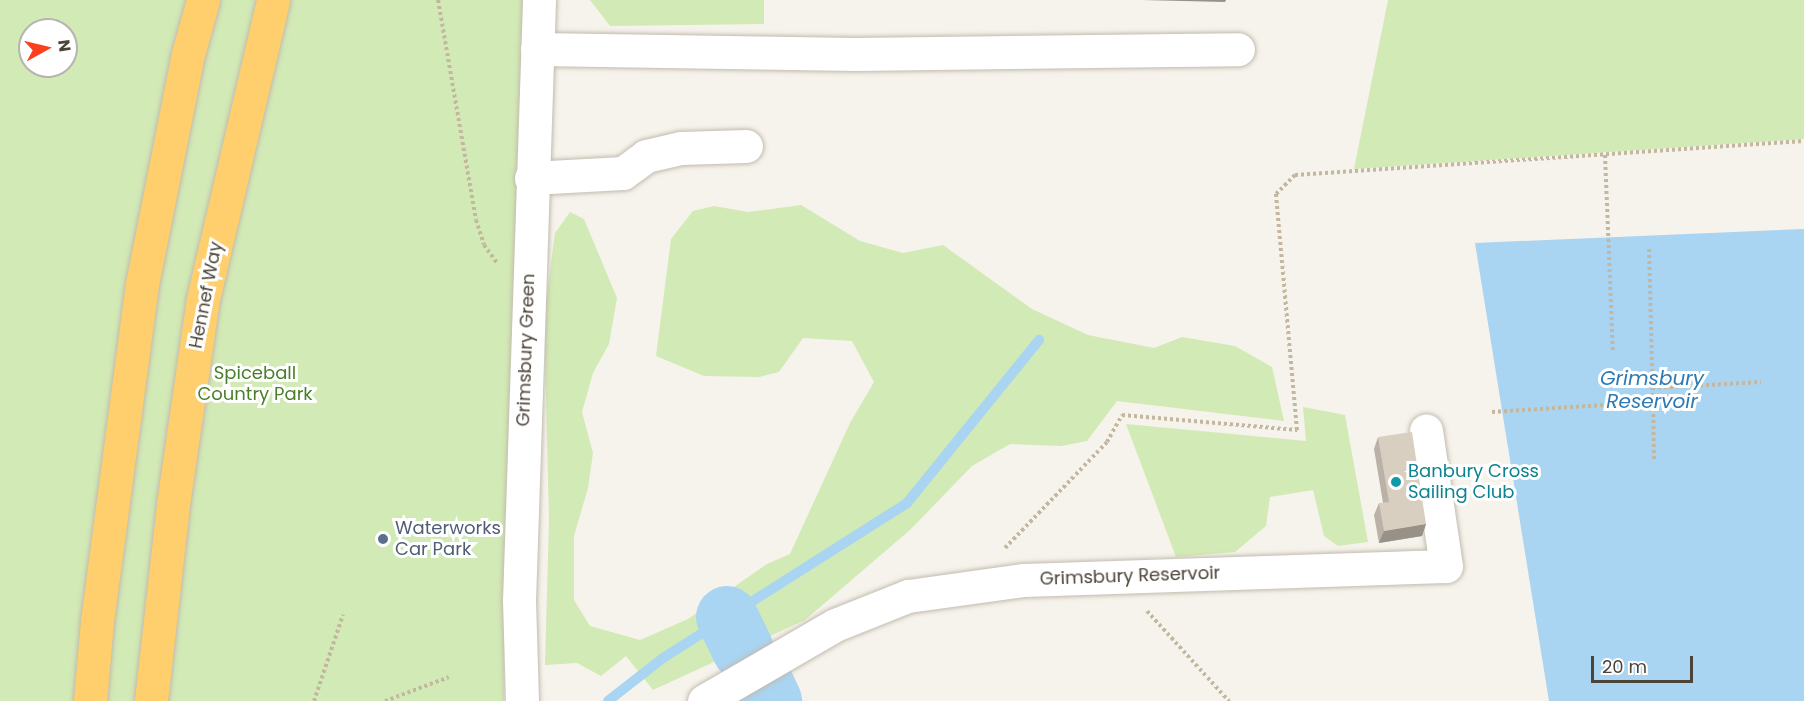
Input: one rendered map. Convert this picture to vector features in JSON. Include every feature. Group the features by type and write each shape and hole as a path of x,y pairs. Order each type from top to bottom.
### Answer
{"highway":[{"path":"90,701 97,621 142,285 188,54 203,0"},
{"name":"Hennef Way","path":"151,701 173,504 202,299 273,0"}],"street":[{"name":"Grimsbury Green","path":"522,701 519,601 527,297 539,0"},
{"path":"537,49 855,54 1238,49"},
{"path":"531,178 623,173 645,156 681,148 746,146"},
{"name":"Grimsbury Reservoir","path":"704,701 835,625 908,596 1024,580 1446,566 1426,430"}],"path":[{"path":"438,0 479,232 491,257 527,297"},
{"path":"1000,553 1107,442 1122,416 1297,430 1276,195 1295,175 1605,155 1671,147 1804,141"},
{"path":"1605,155 1613,353"},
{"path":"1649,249 1654,459"},
{"path":"1652,388 1761,382"},
{"path":"1492,412 1653,402"},
{"path":"314,701 344,615"},
{"path":"385,701 449,676"}],"green space":[{"name":"Spiceball Country Park","path":"0,0 533,0 509,418 504,701 0,701"},
{"path":"590,0 764,0 764,24 610,26"},
{"path":"1388,0 1804,0 1804,139 1354,169"},
{"path":"801,205 860,241 903,253 943,245 1032,309 1088,335 1154,348 1182,337 1235,346 1272,367 1284,421 1117,401 1087,441 1061,446 1010,444 972,466 911,529 805,620 653,690 626,656 601,676 577,663 545,665 549,521 544,317 555,233 570,212 584,219 617,298 609,344 593,373 582,412 593,453 588,488 574,536 574,600 590,626 640,640 688,619 767,564 790,554 850,423 874,382 852,341 803,338 779,372 759,377 704,376 656,356 671,239 693,211 714,206 748,212"},
{"path":"1303,407 1345,415 1368,542 1338,546 1324,536 1313,490 1270,497 1266,526 1235,552 1176,557 1126,424 1306,441"}],"water":[{"name":"Grimsbury Reservoir","path":"1804,229 1804,701 1549,701 1475,243"}],"building":[{"name":"Banbury Cross Sailing Club","path":"1412,432 1426,524 1384,531 1379,503 1389,502 1378,437"}],"waterway":[{"path":"608,701 663,658 907,503 1039,340"},
{"path":"727,617 743,650"},
{"path":"764,686 771,701"}],"place":[{"name":"Banbury Cross Sailing Club","path":"1396,482"},
{"name":"Waterworks Car Park","path":"383,539"}]}
